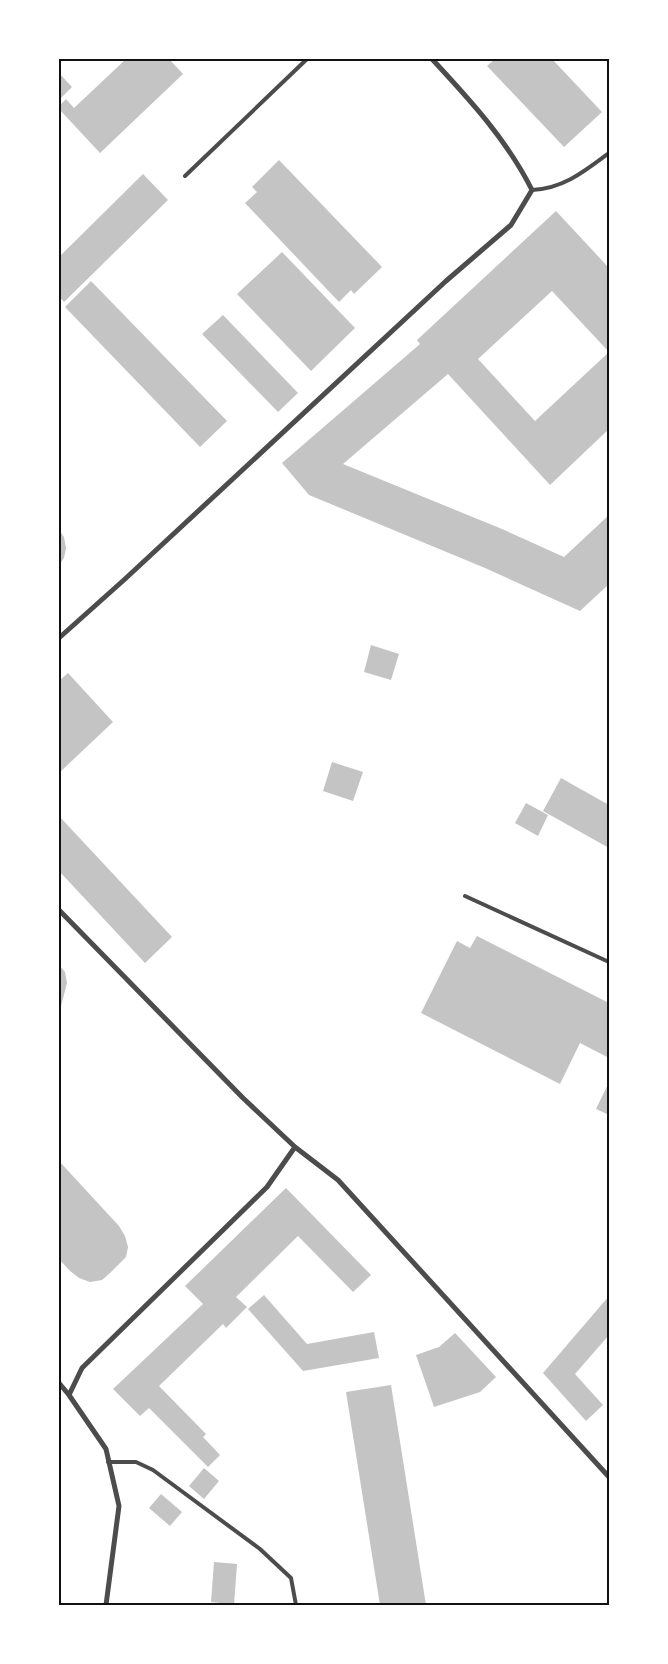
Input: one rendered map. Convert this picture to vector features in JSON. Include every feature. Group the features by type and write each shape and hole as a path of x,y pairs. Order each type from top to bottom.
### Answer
{"street":[{"path":"59,638 132,573 446,281 511,226 532,190 520,166 491,124 432,59"},
{"path":"59,910 236,1091 295,1147 338,1180 609,1477"},
{"path":"69,1395 82,1368 267,1187 295,1147"},
{"path":"59,1383 106,1450 119,1506 106,1605"}],"lane":[{"path":"185,176 307,59"},
{"path":"532,190 546,189 573,179 609,153"},
{"path":"465,896 609,962"},
{"path":"108,1462 136,1462 153,1470 260,1549 291,1578 296,1605"}],"building":[{"path":"126,59 169,59 183,74 100,153 59,109 59,106 66,99 74,108"},
{"path":"495,59 552,59 602,112 564,147 487,66"},
{"path":"59,73 72,87 59,100"},
{"path":"279,160 382,267 354,294 351,290 339,302 245,203 257,192 252,187"},
{"path":"143,174 168,200 64,302 59,296 59,257"},
{"path":"556,211 609,268 609,352 609,429 550,485 448,374 343,464 502,529 564,557 609,515 609,584 580,611 485,568 309,495 282,463 420,344 417,340","holes":["552,291 609,352 535,421 478,359"]},
{"path":"282,252 355,328 311,371 237,294"},
{"path":"91,281 227,421 200,447 65,307"},
{"path":"223,315 298,393 278,412 202,334"},
{"path":"59,530 64,537 66,548 64,558 59,565"},
{"path":"371,645 399,654 391,680 364,672"},
{"path":"68,673 113,722 59,773 59,681"},
{"path":"332,762 363,772 353,801 323,791"},
{"path":"561,778 609,805 609,848 543,811"},
{"path":"526,803 548,815 538,836 515,823"},
{"path":"59,816 172,937 145,963 59,871"},
{"path":"477,936 609,1003 609,1058 580,1043 560,1084 421,1013 457,941 470,948"},
{"path":"59,965 65,972 67,983 59,1014"},
{"path":"609,1082 609,1115 596,1109"},
{"path":"59,1161 119,1226 125,1236 128,1247 126,1257 102,1280 90,1282 79,1278 59,1259"},
{"path":"286,1188 371,1275 353,1292 298,1236 236,1297 247,1307 226,1328 223,1324 159,1386 206,1434 203,1437 220,1455 208,1467 149,1408 140,1416 113,1389 203,1304 185,1286"},
{"path":"264,1295 307,1344 374,1332 379,1358 303,1371 248,1309"},
{"path":"609,1296 609,1335 575,1374 603,1405 586,1421 543,1373"},
{"path":"455,1333 496,1377 480,1392 434,1407 416,1355 439,1347"},
{"path":"391,1385 426,1605 380,1605 346,1392"},
{"path":"204,1468 219,1481 204,1499 189,1486"},
{"path":"161,1494 182,1512 170,1526 149,1508"},
{"path":"214,1562 237,1564 234,1605 220,1605 220,1603 211,1602"}]}
